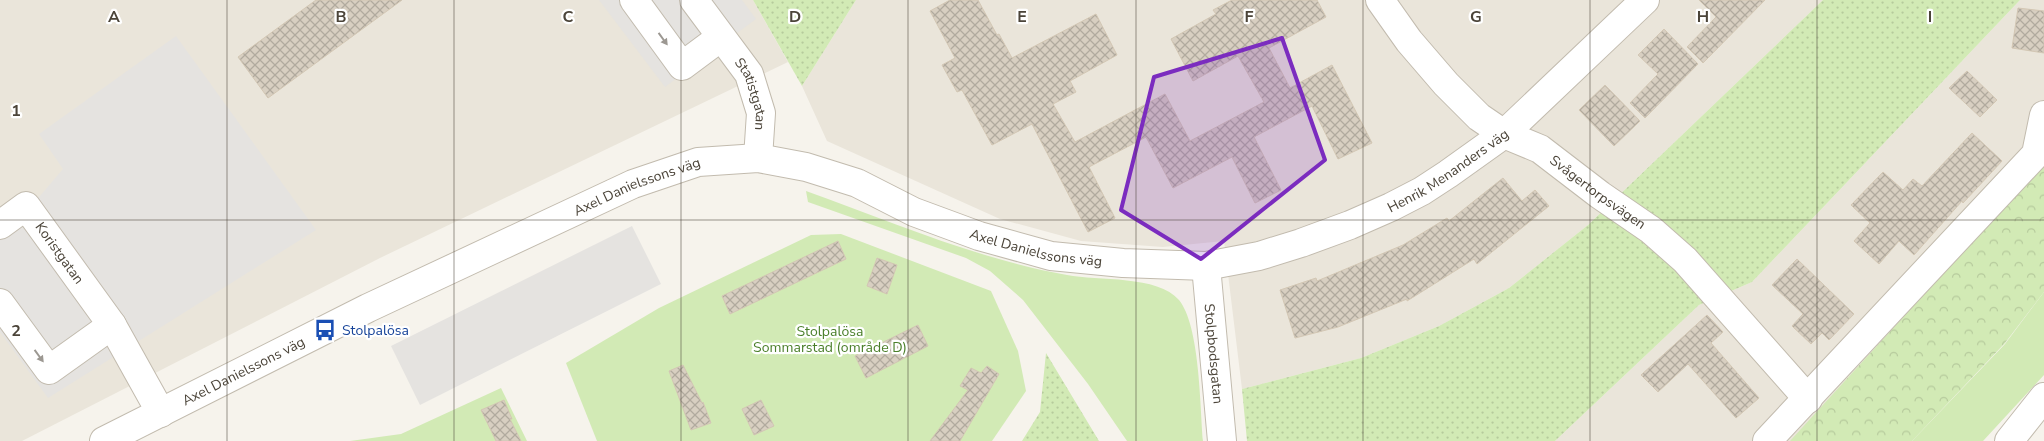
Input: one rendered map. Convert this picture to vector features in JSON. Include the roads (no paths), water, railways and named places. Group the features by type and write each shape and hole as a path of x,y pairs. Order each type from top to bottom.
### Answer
{"street":[{"path":"634,0 682,66 721,37"},
{"name":"Statistgatan","path":"694,0 749,74 761,113 758,158"},
{"name":"Svågertorpsvägen","path":"1380,0 1408,41 1446,84 1479,117 1504,134 1540,149 1650,230 1692,267 1808,399"},
{"name":"Henrik Menanders väg","path":"1206,266 1259,256 1301,243 1390,207 1442,178 1504,134 1645,0"},
{"path":"1767,441 2036,154 2044,115"},
{"name":"Axel Danielssons väg","path":"104,441 368,308 633,184 698,162 758,158 806,167 857,183 914,212 979,236 1051,256 1123,263 1206,266"},
{"name":"Koristgatan","path":"0,225 26,206 112,325 161,413"},
{"name":"Stolpbodsgatan","path":"1206,266 1222,441"},
{"path":"0,303 49,370 112,325"},
{"path":"2009,441 2044,396"},
{"path":"2028,441 2044,425"}],"place":[{"name":"Stolpalösa","path":"325,330"}],"park label":[{"name":"Stolpalösa Sommarstad (område D)","path":"830,340"}]}
